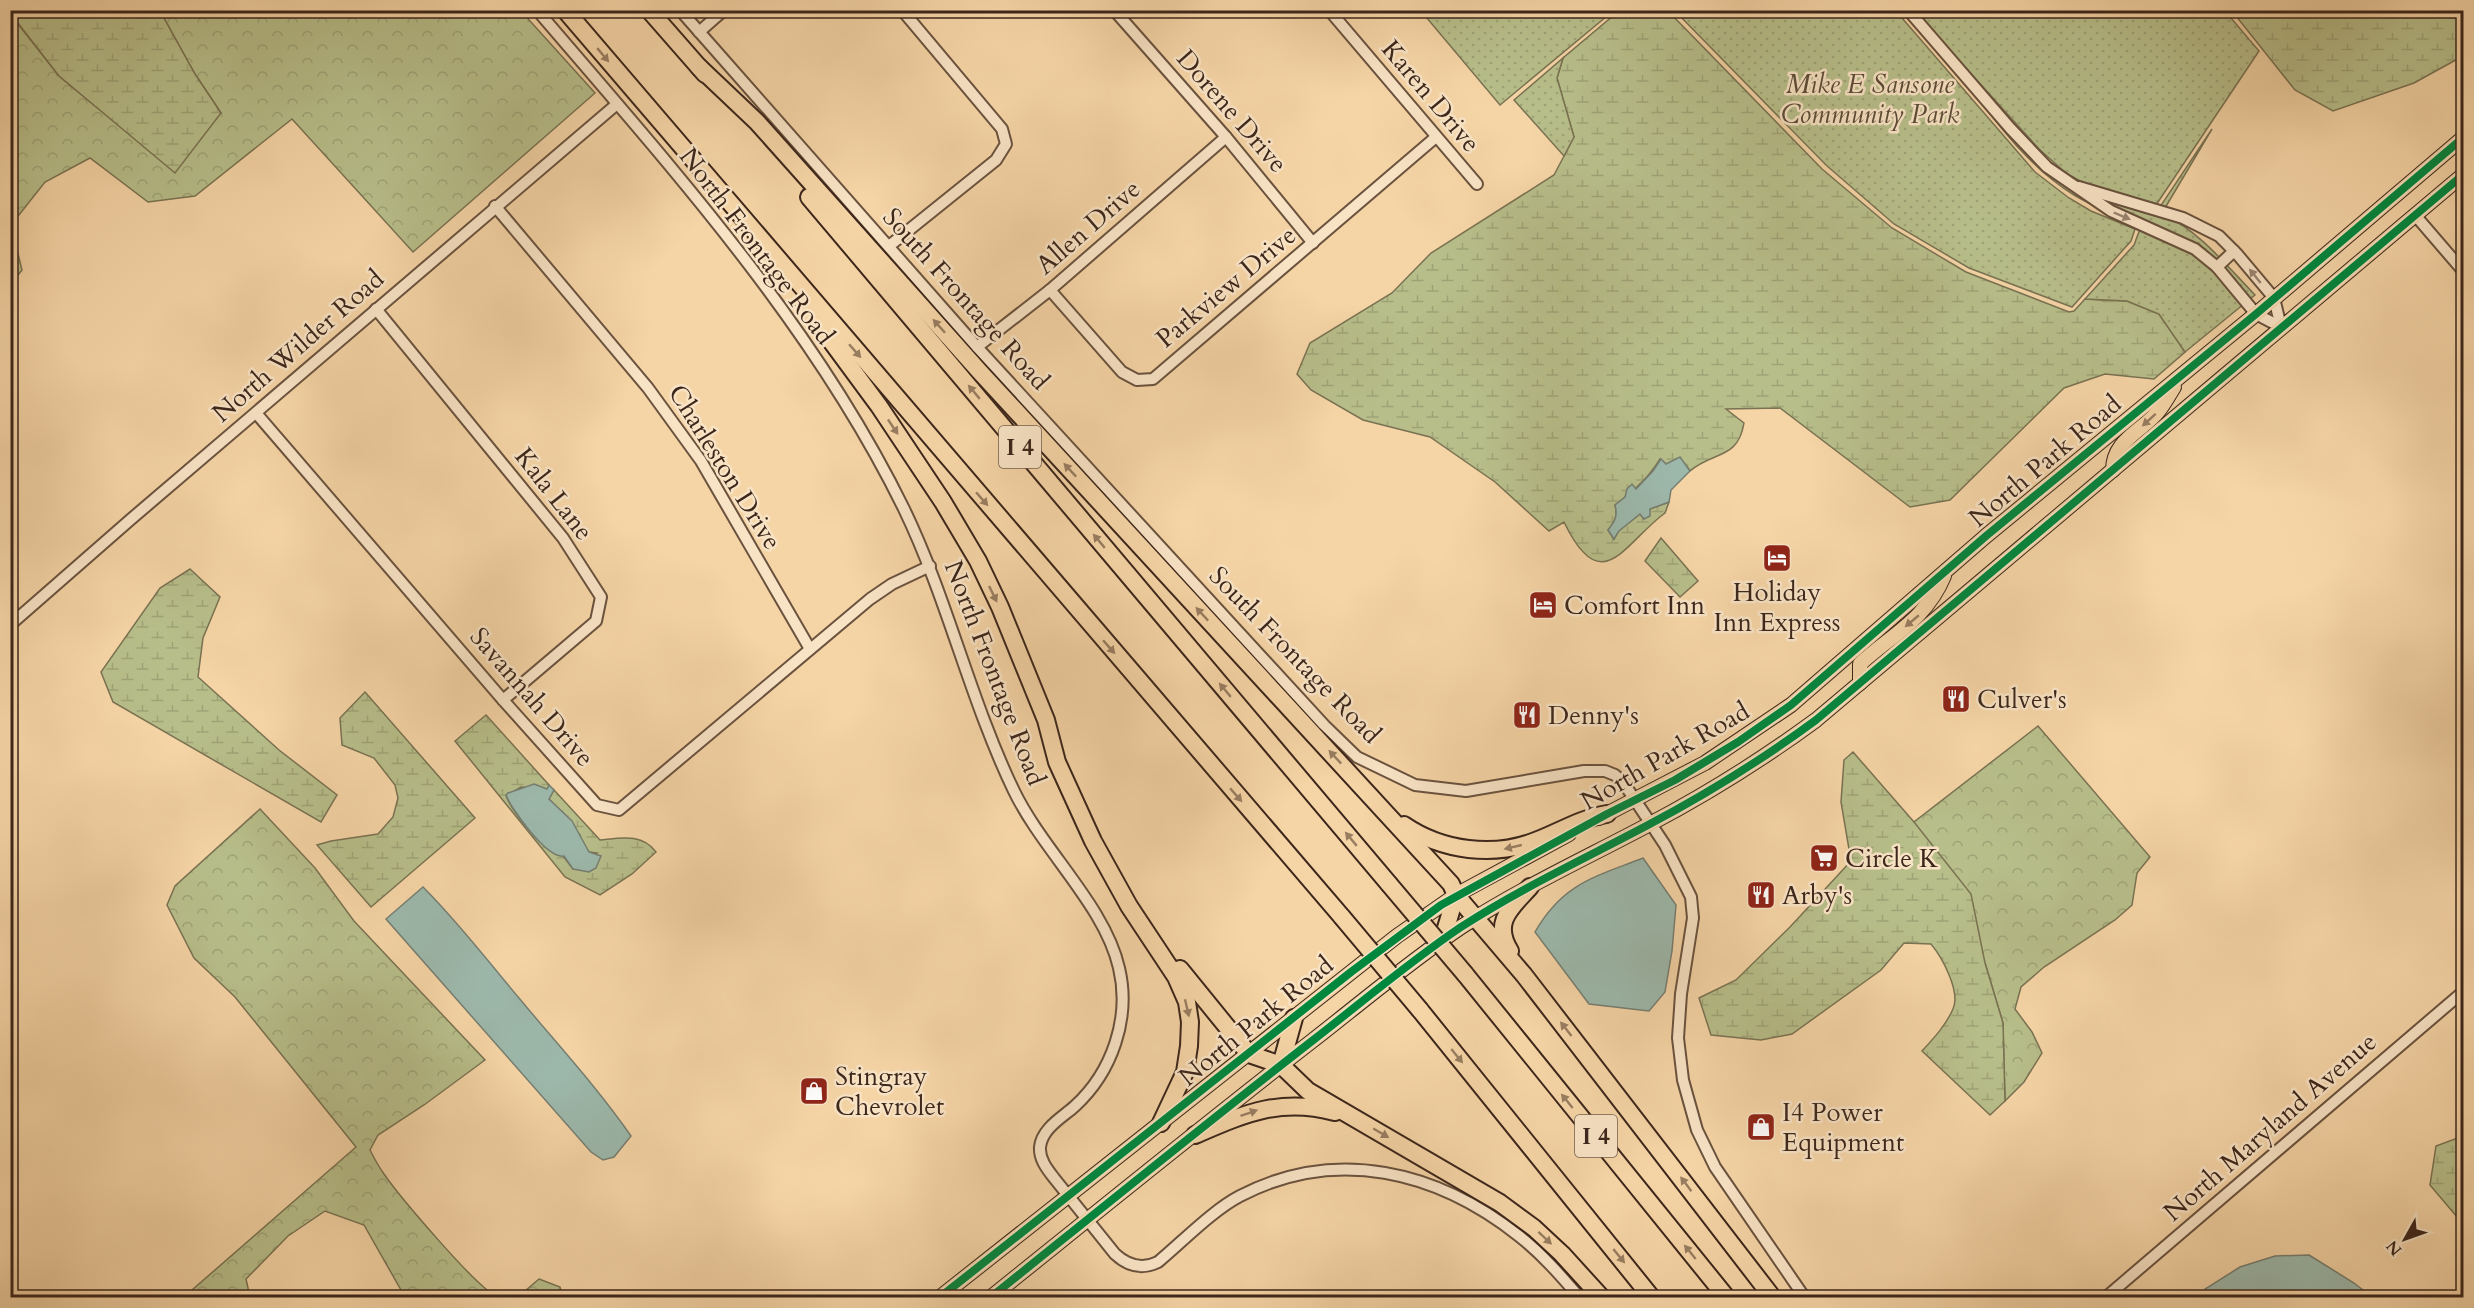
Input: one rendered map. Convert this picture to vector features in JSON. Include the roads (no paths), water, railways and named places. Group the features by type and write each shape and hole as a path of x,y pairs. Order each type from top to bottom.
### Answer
{"highway":[{"name":"I 4","path":"565,10 1420,1010 1653,1298"},
{"name":"I 4","path":"649,10 1465,974 1727,1298"},
{"path":"699,67 757,122 980,372 1451,884 1456,895 1524,975 1773,1298"},
{"path":"790,274 806,309 879,406 944,502 978,561 1000,607 1046,720 1057,762 1093,841 1129,906 1176,977 1187,1002 1190,1046 1185,1072 1161,1123"},
{"path":"1049,732 1097,837 1138,909 1190,984 1249,1054 1281,1065 1308,1090 1500,1203 1534,1228 1562,1254 1602,1298"},
{"path":"1388,814 1413,831 1433,840 1483,850 1504,849 1535,841 1587,817 1607,814"},
{"path":"1524,975 1503,938 1503,929 1507,913 1530,887"},
{"path":"1442,941 1456,895"},
{"path":"1281,1065 1294,1018"},
{"path":"1195,1135 1241,1115 1279,1106 1322,1108 1351,1116"}],"main road":[{"name":"North Park Road","path":"939,1298 1397,936 1456,895 1705,763 1791,705 1945,574 1986,536 2256,314 2463,137"},
{"name":"North Park Road","path":"990,1298 1281,1065 1442,941 1530,887 1651,824 1755,764 1816,720 2463,174"},
{"path":"2112,470 2113,460 2121,444 2156,415 2184,373"},
{"path":"1860,683 1860,664 1924,611 1936,596 1945,574"}],"street":[{"name":"North Frontage Road","path":"537,10 707,213 765,287 818,362 879,459 930,566 987,728 1016,795 1035,829 1107,932 1119,968 1122,990 1122,1016 1119,1030 1106,1067 1087,1094 1049,1128 1040,1147 1045,1166 1088,1220 1124,1263 1148,1266 1158,1262 1238,1197 1260,1186 1292,1175 1324,1169 1348,1168 1374,1171 1433,1186 1492,1216 1521,1237 1580,1298"},
{"name":"South Frontage Road","path":"680,10 977,347 1324,725 1357,757 1415,785 1466,791 1584,771 1605,771 1615,775 1623,782 1665,845 1691,897 1694,918 1681,994 1678,1038 1683,1080 1697,1130 1715,1167 1805,1298"},
{"path":"699,32 724,10"},
{"path":"889,246 996,160 1006,144 1002,129 902,10"},
{"name":"Dorene Drive","path":"1114,10 1226,137 1313,243"},
{"name":"Karen Drive","path":"1329,10 1477,184"},
{"path":"1908,10 2047,167 2111,211 2195,249 2217,267 2256,314 2281,327"},
{"name":"North Wilder Road","path":"10,625 495,206 617,104"},
{"name":"Parkview Drive","path":"1050,290 1122,372 1137,380 1153,379 1436,136"},
{"name":"Allen Drive","path":"977,347 1050,290 1226,137"},
{"path":"2073,185 2181,217 2208,228 2234,250 2274,298 2281,327"},
{"name":"Charleston Drive","path":"495,206 648,388 701,461 810,649"},
{"path":"2415,215 2463,272"},
{"path":"2176,239 2181,217"},
{"path":"2217,267 2234,250"},
{"name":"Kala Lane","path":"376,309 563,538 601,597 596,621 503,700"},
{"name":"Savannah Drive","path":"256,413 503,700 597,805 619,810 810,649"},
{"path":"810,649 877,594 892,584 930,566"},
{"name":"North Maryland Avenue","path":"2105,1298 2463,991"}],"place":[{"name":"Holiday Inn Express","path":"1777,558"},
{"name":"Comfort Inn","path":"1543,605"},
{"name":"Culver's","path":"1956,699"},
{"name":"Denny's","path":"1527,715"},
{"name":"Circle K","path":"1824,858"},
{"name":"Arby's","path":"1761,895"},
{"name":"Stingray Chevrolet","path":"814,1091"},
{"name":"I4 Power Equipment","path":"1761,1127"}],"park label":[{"name":"Mike E Sansone Community Park","path":"1870,99"}]}
